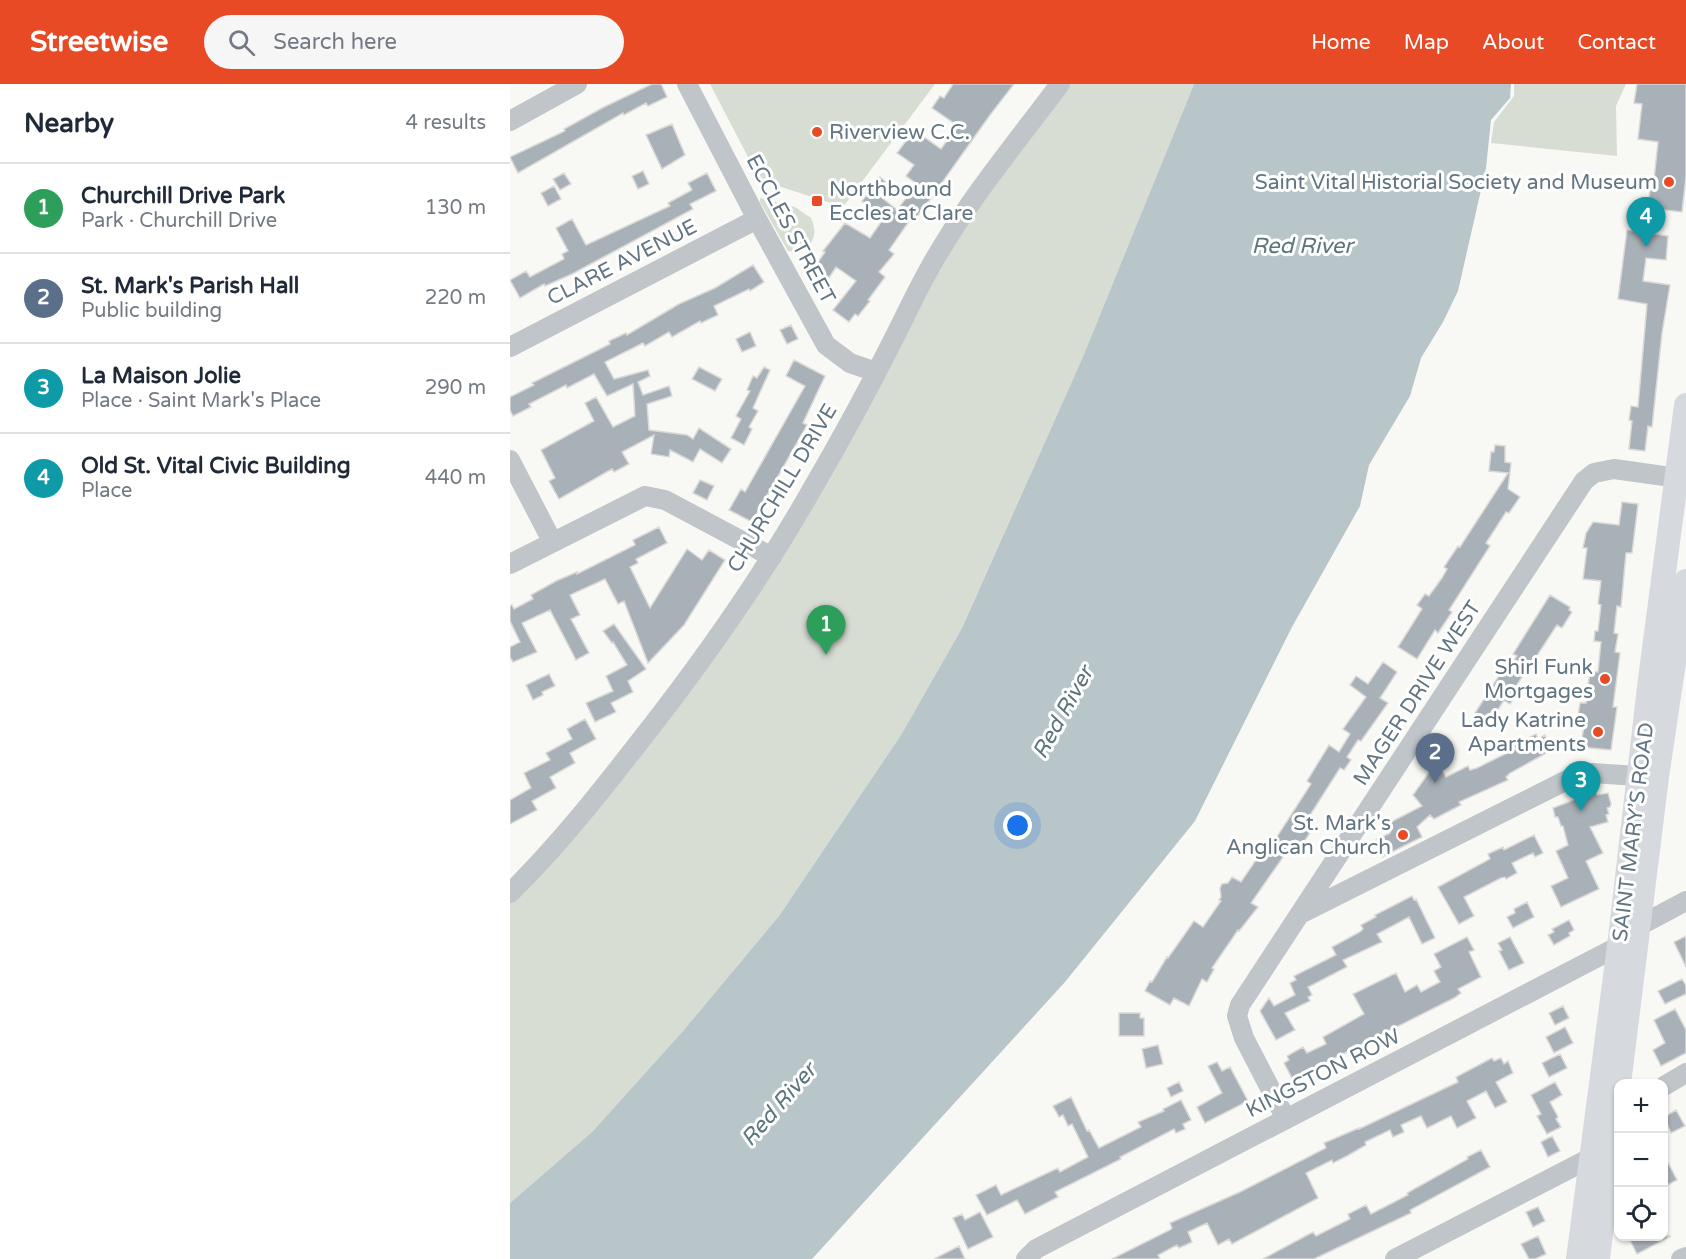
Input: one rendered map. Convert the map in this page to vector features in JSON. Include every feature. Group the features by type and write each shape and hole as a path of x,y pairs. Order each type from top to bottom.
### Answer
{"main road":[{"name":"SAINT MARY’S ROAD","path":"1669,681 1686,405"},
{"name":"SAINT MARY’S ROAD","path":"1578,1259 1612,1108 1619,946 1648,777 1669,681 1686,581"},
{"name":"SAINT MARY’S ROAD","path":"1620,1079 1639,926 1648,777"},
{"name":"SAINT MARY’S ROAD","path":"1598,1259 1601,1153"}],"street":[{"path":"510,120 577,84"},
{"name":"ECCLES STREET","path":"687,84 826,345 850,363 876,372"},
{"name":"CHURCHILL DRIVE","path":"510,893 530,874 611,778 688,679 772,557 811,492 937,254 955,226 1060,84"},
{"name":"CLARE AVENUE","path":"510,347 757,219"},
{"path":"510,460 552,542"},
{"name":"MAGER DRIVE WEST","path":"1286,1119 1244,1038 1237,1016 1240,1005 1584,481 1594,473 1614,469 1681,478"},
{"path":"510,564 632,500 645,496 657,496 772,557"},
{"path":"1301,913 1571,778 1592,773 1648,777"},
{"name":"KINGSTON ROW","path":"1026,1259 1036,1249 1619,946 1639,926 1686,901"},
{"path":"1668,1084 1686,1074"},
{"path":"1395,1259 1601,1153"},
{"path":"1681,1259 1686,1257"}],"shaded area":[{"name":"Riverview C.C.","path":"710,84 935,84 843,207 760,180"},
{"path":"1060,84 1194,84 1082,359 962,628 901,735 779,916 683,1031 592,1132 510,1203 510,893 723,630 937,254"},
{"path":"1514,84 1626,84 1616,106 1617,156 1491,143 1494,122 1514,96"},
{"path":"760,198 795,207 811,218 814,233 805,250 800,253 788,251 760,202"}],"water":[{"name":"Red River","path":"1194,84 1511,84 1510,98 1491,120 1486,168 1458,291 1443,322 1421,358 1410,396 1369,465 1360,506 1292,627 1195,821 1065,982 812,1259 510,1259 510,1203 592,1132 683,1031 779,916 901,735 962,628 1082,359"}],"building":[{"path":"652,84 661,84 667,97 648,106 646,103 624,115 623,113 518,173 510,157 565,131 564,129 604,107"},
{"path":"953,84 1014,84 929,201 915,219 912,217 889,250 894,254 879,272 885,277 858,316 855,314 849,322 833,310 856,281 836,267 825,284 810,274 825,252 823,251 845,223 870,238 884,218 862,201 880,177 888,184 880,196 897,210 917,184 906,176 914,165 897,153 914,130 941,149 958,126 932,108 940,96 944,98"},
{"path":"1637,84 1686,84 1686,176 1682,212 1648,208 1650,189 1653,189 1658,142 1638,139 1642,104 1634,103"},
{"path":"672,124 685,155 662,169 646,135"},
{"path":"643,171 649,184 638,189 632,176"},
{"path":"564,173 571,184 560,190 553,179"},
{"path":"707,173 716,191 690,204 693,209 572,274 545,286 544,284 520,298 510,280 526,271 530,277 564,259 562,254 568,251 556,228 572,219 586,245 670,206 668,203 692,190 688,183"},
{"path":"554,186 561,199 548,206 541,193"},
{"path":"1627,230 1668,236 1666,260 1646,258 1643,281 1670,285 1662,333 1652,427 1648,426 1645,451 1629,449 1631,406 1638,407 1647,304 1618,299"},
{"path":"753,265 764,282 750,291 749,289 714,306 718,315 701,323 700,321 672,337 669,332 645,346 643,343 605,362 614,379 648,370 650,376 638,382 643,395 669,386 672,396 647,404 649,430 687,435 693,439 699,428 731,449 722,463 700,449 693,462 670,450 669,457 651,454 654,435 622,452 629,464 614,472 612,469 559,499 549,481 555,478 541,450 594,421 585,403 596,397 613,427 635,416 633,384 607,396 594,374 529,404 531,407 513,416 510,410 510,397 534,385 532,383 610,344 609,341 626,333 627,335 679,304 715,288"},
{"path":"791,325 798,339 787,344 780,330"},
{"path":"750,332 756,346 742,352 736,339"},
{"path":"794,360 825,376 803,423 807,425 752,522 729,510 741,489 745,492 805,386 786,376"},
{"path":"699,367 722,379 715,391 692,379"},
{"path":"764,367 770,370 753,408 758,411 749,427 752,429 744,445 731,438 741,419 736,416 750,391 747,390 753,376 757,378"},
{"path":"1495,445 1505,446 1505,462 1511,463 1508,489 1520,497 1509,513 1506,512 1486,543 1490,546 1449,610 1452,612 1438,633 1435,630 1417,659 1398,647 1422,609 1417,605 1425,594 1429,596 1442,578 1447,569 1444,567 1458,546 1460,547 1508,473 1489,471 1491,452 1494,452"},
{"path":"700,480 714,486 707,500 693,493"},
{"path":"1622,502 1638,504 1632,553 1626,553 1621,607 1617,606 1614,633 1618,634 1615,652 1620,653 1613,707 1617,707 1611,750 1581,747 1585,717 1578,716 1580,703 1586,703 1590,671 1598,672 1601,642 1594,641 1595,631 1598,631 1601,581 1583,579 1587,548 1583,548 1586,533 1593,522 1619,525"},
{"path":"659,527 667,543 636,559 638,563 630,567 650,608 687,549 702,560 709,550 725,560 684,625 648,663 624,601 618,604 605,579 570,595 580,615 571,619 589,653 576,660 550,610 522,623 537,652 513,662 510,657 510,647 520,642 510,621 510,606 512,605 514,609 533,599 531,595 556,581 577,572 577,574 635,545 633,540"},
{"path":"1550,595 1570,607 1569,610 1572,612 1562,628 1557,625 1536,657 1539,659 1531,672 1527,669 1515,688 1519,691 1510,704 1504,700 1496,713 1492,711 1486,720 1475,713 1502,671 1505,673 1517,656 1513,654"},
{"path":"614,624 646,669 628,681 633,692 611,703 616,712 595,722 586,703 613,691 606,676 627,665 613,642 603,631"},
{"path":"1383,662 1397,672 1380,698 1388,703 1361,741 1358,740 1347,757 1351,760 1344,770 1340,768 1305,823 1313,828 1302,845 1295,840 1251,903 1258,907 1238,930 1212,968 1214,969 1207,982 1202,979 1189,1006 1174,998 1170,1005 1145,991 1194,921 1203,927 1221,901 1219,900 1222,884 1228,883 1232,877 1241,882 1258,857 1262,860 1311,784 1307,781 1329,745 1339,752 1350,734 1343,729 1366,697 1350,685 1356,676 1368,684"},
{"path":"549,674 555,686 542,692 543,695 533,700 526,685"},
{"path":"585,719 596,739 570,753 575,763 550,777 556,788 532,801 537,810 510,824 510,800 531,788 524,773 550,760 546,753 572,739 567,729"},
{"path":"1536,734 1538,739 1545,735 1552,750 1510,773 1506,777 1508,780 1459,802 1461,805 1434,819 1430,815 1417,827 1422,837 1382,857 1374,841 1390,833 1385,825 1422,806 1413,795 1430,771 1440,766 1446,777 1468,766 1470,770 1477,768 1515,749 1513,746"},
{"path":"1596,792 1597,795 1608,793 1611,804 1607,808 1608,822 1590,827 1603,853 1586,861 1599,889 1561,907 1551,886 1568,878 1556,851 1568,845 1563,826 1558,817 1555,817 1553,808 1579,798 1578,796"},
{"path":"1534,835 1543,853 1535,857 1533,853 1512,863 1517,873 1506,879 1501,878 1464,897 1474,916 1459,924 1438,887 1490,859 1488,854 1503,847 1504,850"},
{"path":"1412,896 1414,900 1416,899 1435,938 1422,944 1409,917 1377,934 1382,942 1343,960 1347,967 1308,987 1312,995 1308,997 1310,1001 1285,1013 1295,1030 1276,1040 1260,1011 1269,998 1274,1006 1295,995 1290,983 1296,980 1294,976 1336,955 1332,947 1360,932 1363,929 1361,925 1376,917 1375,915"},
{"path":"1527,902 1534,917 1513,928 1507,917 1515,913 1514,909"},
{"path":"1569,920 1574,930 1569,933 1570,936 1554,945 1548,935 1554,932 1552,929"},
{"path":"1686,936 1686,967 1674,942"},
{"path":"1467,937 1474,950 1469,952 1481,977 1458,989 1461,993 1454,998 1305,1073 1307,1076 1294,1082 1284,1063 1289,1060 1287,1056 1303,1047 1307,1053 1326,1044 1323,1037 1364,1014 1353,994 1396,973 1405,992 1417,985 1421,992 1440,982 1434,971 1441,967 1434,954"},
{"path":"1510,937 1524,963 1509,970 1499,951 1502,950 1498,943"},
{"path":"1682,979 1686,986 1686,994 1665,1004 1658,991"},
{"path":"1563,1006 1569,1018 1555,1025 1549,1013"},
{"path":"1675,1009 1686,1030 1686,1053 1661,1066 1653,1050 1665,1043 1654,1020"},
{"path":"1119,1013 1140,1013 1140,1018 1144,1018 1144,1036 1119,1036"},
{"path":"1565,1027 1573,1043 1554,1053 1546,1037"},
{"path":"1158,1045 1163,1064 1146,1068 1142,1049"},
{"path":"1560,1054 1567,1068 1549,1077 1542,1063"},
{"path":"1492,1058 1494,1061 1501,1058 1504,1064 1508,1061 1513,1073 1496,1082 1507,1102 1495,1108 1486,1091 1467,1101 1476,1118 1457,1128 1451,1116 1427,1128 1421,1116 1401,1125 1404,1132 1393,1137 1390,1130 1365,1142 1366,1145 1347,1156 1333,1163 1332,1160 1306,1173 1318,1198 1232,1244 1229,1239 1218,1245 1207,1223 1188,1232 1192,1242 1179,1248 1177,1245 1158,1255 1160,1259 1112,1259 1170,1230 1172,1228 1170,1223 1240,1192 1326,1148 1324,1143 1458,1082 1456,1077"},
{"path":"1217,1062 1222,1071 1230,1067 1248,1101 1205,1123 1197,1107 1222,1093 1208,1066"},
{"path":"1179,1082 1183,1091 1171,1097 1167,1088"},
{"path":"1555,1082 1562,1095 1550,1102 1561,1127 1547,1134 1537,1116 1541,1114 1531,1095"},
{"path":"1071,1097 1087,1131 1089,1130 1099,1148 1141,1127 1138,1122 1164,1111 1163,1109 1181,1100 1191,1120 1183,1124 1185,1129 1176,1133 1174,1129 1120,1157 1121,1159 1055,1192 1058,1197 1025,1214 1017,1200 987,1215 976,1195 996,1185 1001,1195 1058,1168 1060,1172 1088,1157 1072,1124 1068,1126 1063,1115 1059,1117 1053,1106"},
{"path":"1676,1110 1685,1126 1671,1133 1668,1126 1668,1115"},
{"path":"1552,1136 1560,1151 1548,1157 1541,1142"},
{"path":"1481,1150 1490,1167 1410,1210 1411,1213 1314,1259 1263,1259 1313,1232 1316,1236 1350,1219 1348,1214 1366,1205 1371,1214 1408,1195 1407,1193"},
{"path":"1668,1163 1677,1180 1668,1185"},
{"path":"1538,1207 1545,1221 1533,1227 1526,1212"},
{"path":"980,1212 993,1237 968,1249 953,1218 962,1214 965,1220"},
{"path":"1538,1236 1546,1254 1529,1259 1521,1244"},
{"path":"1630,1241 1662,1241 1637,1254"},
{"path":"959,1246 965,1259 934,1259"}],"place":[{"name":"Riverview C.C.","path":"817,132"},
{"name":"Saint Vital Historial Society and Museum","path":"1669,182"},
{"name":"Northbound Eccles at Clare","path":"817,201"},
{"name":"Old St. Vital Civic Building","path":"1646,247"},
{"name":"Churchill Drive Park","path":"826,655"},
{"name":"Shirl Funk Mortgages","path":"1605,679"},
{"name":"Lady Katrine Apartments","path":"1598,732"},
{"name":"St. Mark's Parish Hall","path":"1435,783"},
{"name":"La Maison Jolie","path":"1581,811"},
{"name":"St. Mark's Anglican Church","path":"1403,835"}]}
